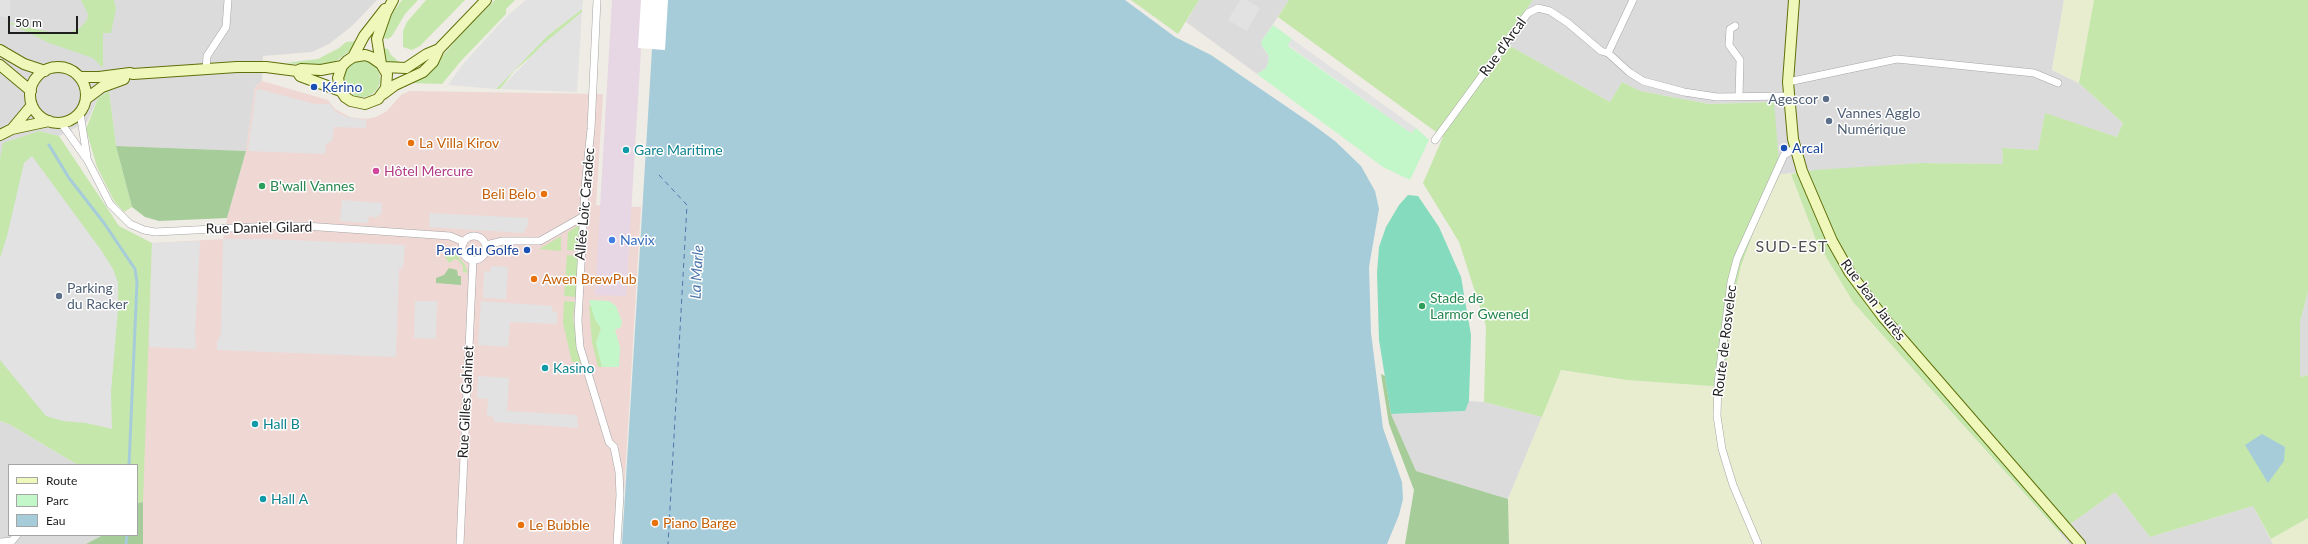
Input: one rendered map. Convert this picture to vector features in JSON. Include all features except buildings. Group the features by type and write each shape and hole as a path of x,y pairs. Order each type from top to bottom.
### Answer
{"main road":[{"path":"383,94 387,81 376,39 386,13 393,0"},
{"path":"0,50 24,64 45,70 64,68 80,77 99,77 130,73 266,67 297,71 301,69 321,70 342,66 353,57 364,36 393,0"},
{"path":"297,71 300,76 341,91 351,101 365,104 372,103 395,85 422,72 433,62 440,49 486,0"},
{"name":"Rue Jean Jaurès","path":"1794,0 1788,82 1795,148 1825,227 1841,258 1864,293 1898,335 2080,544"},
{"path":"353,57 371,57 383,65 406,68 427,54 440,49"},
{"path":"0,64 31,91"},
{"path":"341,91 338,78 342,66"},
{"path":"45,70 35,79 31,91 32,105 42,118 49,121 62,123 72,120 80,113 86,99 85,87 80,77"},
{"path":"86,99 102,87 133,74"},
{"path":"12,129 32,105"},
{"path":"0,136 12,129 49,121"}],"street":[{"path":"206,69 208,56 226,27 228,0"},
{"name":"Allée Loïc Caradec","path":"597,0 591,129 578,304 579,340 608,442 614,447 619,472 620,495 617,544"},
{"path":"1608,53 1609,47 1633,0"},
{"name":"Rue d'Arcal","path":"1435,140 1528,13 1538,8 1550,11 1601,50 1608,53 1629,72 1643,81 1701,95 1739,97 1789,96"},
{"path":"1735,26 1730,29 1729,45 1740,60 1739,97"},
{"path":"1788,82 1897,59 2034,73 2058,83"},
{"name":"Rue Daniel Gilard","path":"80,113 88,161"},
{"name":"Rue Daniel Gilard","path":"62,123 88,161 110,204 130,224 144,230 155,232 286,226 450,236 464,242"},
{"name":"Route de Rosvelec","path":"1758,544 1733,485 1722,449 1717,416 1718,383 1731,282 1736,259 1784,155 1795,148"},
{"path":"486,245 503,241 540,242 584,216"},
{"path":"474,237 481,239 486,245 484,256 473,260 465,256 463,251 464,242 474,237"},
{"name":"Rue Gilles Gahinet","path":"460,544 473,260"},
{"path":"0,542 12,541 16,536"}],"shaded area":[{"path":"0,0 377,0 352,26 329,44 312,52 263,56 262,81 255,87 246,151 116,146 109,91 98,98 87,122 59,136 39,131 23,138 2,153 0,159"},
{"path":"0,0 10,0 10,18 0,16"},
{"path":"526,0 583,0 582,9 547,36 496,89 448,85 463,64 505,18"},
{"path":"612,0 644,0 626,296 595,295"},
{"path":"1199,0 1289,0 1261,42 1269,56 1268,64 1265,69 1257,74 1186,22"},
{"path":"1240,0 1246,0 1260,8 1247,31 1228,20"},
{"path":"1533,0 2064,0 2052,70 2079,83 2123,123 2117,137 2045,114 2038,150 2002,148 2003,164 1920,163 1780,174 1773,102 1709,104 1640,91 1622,82 1610,102 1510,46 1505,38"},
{"path":"582,12 577,92 500,89 542,45"},
{"path":"1292,39 1416,128 1411,133 1288,45"},
{"path":"262,81 328,100 335,109 350,117 366,119 376,117 387,111 401,95 410,91 603,94 596,205 641,207 621,544 143,544 143,470 152,243 223,239 227,218 246,151 255,87"},
{"path":"259,89 315,104 329,104 336,112 347,117 366,120 366,128 334,127 332,141 326,144 325,154 248,151 256,91"},
{"name":"Parking du Racker","path":"32,156 101,250 113,269 118,283 118,309 111,392 112,429 86,423 63,421 46,416 0,360 0,258 7,236 24,163"},
{"path":"342,200 382,203 382,213 376,218 369,216 368,223 340,221"},
{"path":"430,213 528,218 528,225 523,233 429,227"},
{"path":"223,239 269,239 405,245 403,268 399,269 396,357 217,350 217,342 221,334"},
{"path":"200,241 195,334 196,349 149,347 152,243"},
{"path":"491,266 508,267 506,299 483,298 484,271 490,272"},
{"path":"2308,291 2308,375 2300,377 2300,322"},
{"path":"415,301 437,301 436,339 414,338"},
{"path":"481,301 552,306 552,311 557,312 557,324 510,322 508,347 478,345"},
{"path":"478,376 509,378 507,411 577,415 578,428 494,422 494,417 487,416 488,399 477,398"},
{"path":"1469,401 1484,402 1542,417 1508,499 1416,471 1391,414 1464,411"},
{"path":"0,421 9,424 76,464 8,464 8,536 101,536 86,544 0,544"},
{"path":"2115,492 2150,537 2253,506 2273,544 2069,544 2059,532"}],"green space":[{"path":"81,0 114,0 116,9 111,33 103,33 103,68 93,58 49,43 5,21 39,30 62,34 69,33 80,28 87,20 88,14"},
{"path":"402,0 418,0 405,14 392,36 388,39 381,38 385,23"},
{"path":"426,0 465,0 420,46 412,50 403,47 403,31 407,22"},
{"path":"495,0 515,0 506,9 506,14 461,61 442,84 411,83 426,75 464,31"},
{"path":"1131,0 1199,0 1178,34"},
{"path":"1289,0 1533,0 1505,38 1510,46 1610,102 1622,82 1640,91 1709,104 1774,102 1780,174 1758,220 1741,266 1731,309 1725,387 1627,380 1561,370 1542,417 1484,402 1486,326 1459,242 1423,183 1443,137 1278,17"},
{"path":"2064,0 2094,0 2079,83 2052,70"},
{"path":"2094,0 2308,0 2308,291 2300,322 2300,377 2308,375 2308,518 2271,539 2253,506 2150,537 2115,492 2059,532 1853,302 1816,240 1791,174 1815,170 1920,163 2003,164 2002,148 2038,150 2045,113 2117,137 2123,123 2079,83"},
{"path":"582,9 582,12 514,71 500,89 496,89 547,36"},
{"path":"1273,25 1292,39 1288,46 1411,133 1416,128 1429,140 1410,180 1383,167 1257,74 1265,69 1268,64 1269,56 1261,42"},
{"path":"359,41 351,50 333,63 321,66 285,63 318,59 339,48 346,42"},
{"path":"379,47 388,49 391,55 399,62 400,66 386,61"},
{"path":"362,61 375,66 380,79 375,92 362,97 349,92 344,79 349,66"},
{"path":"109,91 116,146 132,207 124,212 114,201 97,167 86,129 98,98"},
{"path":"39,131 59,136 119,226 152,243 143,502 138,503 138,464 76,464 9,424 0,421 0,159 3,143"},
{"path":"116,146 246,151 227,218 159,221 145,217 132,207"},
{"path":"1780,174 1791,174 1816,240 1853,302 2069,544 1509,544 1508,499 1561,370 1627,380 1725,387 1731,309 1741,266 1758,220"},
{"name":"Stade de Larmor Gwened","path":"1408,195 1418,196 1439,227 1461,277 1471,335 1469,401 1465,411 1391,414 1379,340 1377,273 1379,247 1386,227 1399,205"},
{"path":"581,224 579,251 567,250 568,232"},
{"path":"561,236 561,251 539,249"},
{"path":"447,249 453,250 465,265 468,273 463,272 463,266 458,260 455,259 449,263 443,253"},
{"path":"567,255 579,256 576,297 564,296"},
{"path":"449,268 457,270 458,276 461,276 461,285 436,283 436,278 444,275"},
{"path":"589,300 609,301 616,306 622,322 621,327 615,330 620,347 619,367 602,367 596,343 601,328 595,320"},
{"path":"564,301 575,302 573,318 581,363 572,362 563,323"},
{"path":"589,305 593,308 595,320 601,328 596,343 602,367 598,367 592,342"},
{"path":"1381,374 1385,376 1391,414 1416,471 1508,499 1509,544 1405,544 1414,490 1389,424"},
{"path":"143,502 143,544 86,544 101,536 138,536 138,503"},
{"path":"2308,518 2308,544 2273,544 2271,539"}],"water":[{"name":"La Marle","path":"655,0 1125,0 1175,37 1211,55 1335,141 1361,166 1375,191 1379,209 1369,267 1371,333 1383,428 1402,482 1403,499 1399,515 1387,544 622,544"},
{"path":"2262,434 2285,447 2284,461 2268,483 2245,445"}],"pier":[{"path":"641,0 668,0 665,50 638,48"}],"waterway":[{"path":"49,145 69,178 104,223 135,269 137,282 129,464"},
{"path":"126,544 127,536"}],"ferry route":[{"path":"659,175 687,205 668,544"}],"place":[{"name":"Kérino","path":"314,87"},
{"name":"Agescor","path":"1826,99"},
{"name":"Vannes Agglo Numérique","path":"1829,121"},
{"name":"La Villa Kirov","path":"411,143"},
{"name":"Arcal","path":"1784,148"},
{"name":"Gare Maritime","path":"626,150"},
{"name":"Hôtel Mercure","path":"376,171"},
{"name":"B'wall Vannes","path":"262,186"},
{"name":"Beli Belo","path":"544,194"},
{"name":"Navix","path":"612,240"},
{"name":"Parc du Golfe","path":"527,250"},
{"name":"Awen BrewPub","path":"534,279"},
{"name":"Parking du Racker","path":"59,296"},
{"name":"Stade de Larmor Gwened","path":"1422,306"},
{"name":"Kasino","path":"545,368"},
{"name":"Hall B","path":"255,424"},
{"name":"Hall A","path":"263,499"},
{"name":"Piano Barge","path":"655,523"},
{"name":"Le Bubble","path":"521,525"}],"district":[{"name":"SUD-EST","path":"1792,247"}]}
